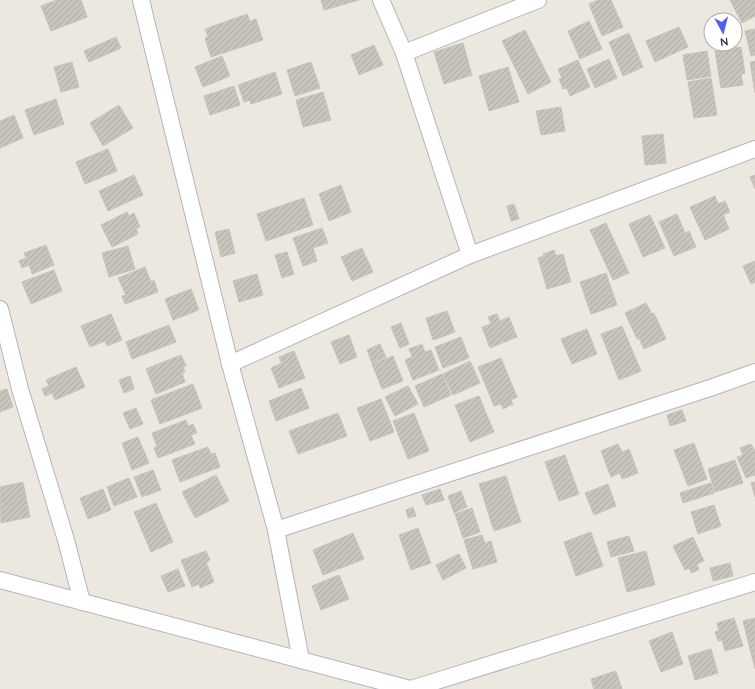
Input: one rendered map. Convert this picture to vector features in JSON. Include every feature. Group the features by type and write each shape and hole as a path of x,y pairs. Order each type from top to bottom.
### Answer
{"street":[{"path":"141,0 230,364 276,530 300,660"},
{"path":"381,0 404,53 470,255"},
{"path":"404,53 538,0"},
{"path":"230,364 470,255 755,149"},
{"path":"0,309 20,389 66,540 82,602"},
{"path":"276,530 706,390 755,372"},
{"path":"0,580 410,689 755,582"}],"building":[{"path":"57,0 81,0 87,17 51,31 41,6"},
{"path":"321,0 359,0 324,10"},
{"path":"598,0 611,0 623,27 602,36 589,4"},
{"path":"730,0 755,0 755,16 743,22 743,12 736,12"},
{"path":"247,14 250,21 256,19 263,40 211,57 205,38 208,37 205,29"},
{"path":"589,21 602,49 580,59 568,31"},
{"path":"679,27 688,47 655,62 646,41"},
{"path":"755,29 755,55 751,56 745,31"},
{"path":"525,30 551,82 528,94 502,41"},
{"path":"629,33 643,67 623,76 609,42"},
{"path":"116,37 121,48 89,62 84,51"},
{"path":"463,43 472,75 444,84 434,52"},
{"path":"374,45 383,65 359,75 351,55"},
{"path":"707,52 711,76 687,80 683,55"},
{"path":"715,52 742,52 745,73 741,74 743,85 721,88"},
{"path":"222,56 230,76 203,87 195,67"},
{"path":"609,59 617,78 595,88 587,69"},
{"path":"578,60 590,87 570,96 567,88 563,89 559,79 562,78 558,69"},
{"path":"755,61 755,93 750,62"},
{"path":"72,62 79,87 61,92 54,67"},
{"path":"311,62 320,88 295,96 287,70"},
{"path":"508,67 519,102 489,111 479,76"},
{"path":"275,72 282,94 251,104 250,100 244,102 238,85"},
{"path":"711,78 717,115 694,118 688,82"},
{"path":"234,86 240,105 210,115 204,96"},
{"path":"323,92 331,120 303,127 296,100"},
{"path":"56,99 64,124 34,135 25,110"},
{"path":"119,105 133,128 103,146 90,123"},
{"path":"561,107 565,131 541,135 536,111"},
{"path":"14,115 23,138 0,148 0,121"},
{"path":"663,134 666,163 645,165 642,136"},
{"path":"108,149 117,171 85,184 76,162"},
{"path":"134,175 143,195 108,211 99,191"},
{"path":"755,175 755,189 750,177"},
{"path":"341,185 351,212 329,221 319,194"},
{"path":"715,196 718,204 725,201 730,212 723,215 729,229 705,240 690,207"},
{"path":"304,198 313,225 266,241 257,214"},
{"path":"514,204 519,219 511,221 507,206"},
{"path":"127,212 129,216 134,213 140,227 136,229 138,234 112,247 101,225"},
{"path":"677,214 685,233 689,231 696,247 674,256 659,222"},
{"path":"650,215 665,248 643,257 629,224"},
{"path":"606,223 629,273 613,280 590,230"},
{"path":"322,228 328,243 313,248 317,261 303,266 293,238"},
{"path":"229,229 235,253 221,257 215,232"},
{"path":"46,245 54,265 32,274 29,265 22,268 19,261 26,258 24,253"},
{"path":"128,246 135,269 109,277 102,253"},
{"path":"362,248 373,272 352,281 341,257"},
{"path":"554,250 556,256 563,254 571,282 547,289 538,258 544,256 543,254"},
{"path":"287,252 294,274 282,278 275,255"},
{"path":"755,261 755,282 751,284 743,266"},
{"path":"145,267 151,282 154,280 158,292 125,304 122,296 126,295 118,278"},
{"path":"54,270 62,291 31,304 22,282"},
{"path":"606,273 617,305 591,314 580,282"},
{"path":"257,274 263,295 239,302 233,281"},
{"path":"191,289 199,310 173,320 165,299"},
{"path":"646,303 652,314 654,313 666,339 644,349 639,338 637,339 625,313"},
{"path":"447,311 455,332 433,340 426,318"},
{"path":"111,314 122,340 107,346 105,341 90,347 81,326"},
{"path":"497,314 500,321 509,317 517,337 490,348 482,327 491,324 488,317"},
{"path":"401,323 409,344 400,348 391,327"},
{"path":"169,325 176,342 132,359 126,342"},
{"path":"622,326 641,371 619,380 601,334"},
{"path":"587,329 597,354 572,364 561,339"},
{"path":"349,335 357,357 340,364 331,342"},
{"path":"461,337 469,358 443,368 435,347"},
{"path":"380,344 386,357 372,363 367,350"},
{"path":"422,344 425,352 431,350 439,370 413,380 405,360 412,357 409,349"},
{"path":"294,351 305,378 279,388 271,368 282,363 279,357"},
{"path":"181,355 186,366 183,367 185,372 182,373 185,382 156,394 146,369"},
{"path":"393,356 403,381 382,389 372,364"},
{"path":"501,358 517,397 511,400 513,404 503,409 501,404 494,406 478,367"},
{"path":"470,361 480,383 453,395 443,374"},
{"path":"76,367 85,387 55,400 52,393 45,396 42,389 49,386 46,380"},
{"path":"442,374 451,395 424,407 415,386"},
{"path":"130,376 134,389 124,393 119,380"},
{"path":"193,384 202,408 160,424 151,400"},
{"path":"408,386 418,404 395,416 385,397"},
{"path":"301,388 309,408 276,421 269,401"},
{"path":"7,389 13,407 0,412 0,391"},
{"path":"479,396 494,432 470,442 455,405"},
{"path":"381,399 394,432 370,441 357,408"},
{"path":"136,408 143,424 130,429 123,413"},
{"path":"682,410 686,421 670,426 667,415"},
{"path":"338,413 347,436 298,454 289,431"},
{"path":"414,413 429,451 408,459 393,421"},
{"path":"186,420 188,426 193,424 197,433 191,435 195,444 158,458 154,448 157,447 152,433"},
{"path":"138,437 149,463 132,470 122,443"},
{"path":"694,443 707,479 688,486 674,450"},
{"path":"618,444 622,452 629,449 638,473 622,479 620,473 611,477 601,451"},
{"path":"751,444 755,450 755,475 746,478 737,457 743,455 740,448"},
{"path":"208,447 211,454 215,453 220,467 180,482 172,460"},
{"path":"565,455 579,494 559,501 545,462"},
{"path":"735,460 743,483 715,492 708,469"},
{"path":"153,470 161,490 142,497 134,477"},
{"path":"216,475 229,501 195,518 182,492"},
{"path":"506,476 521,522 494,531 479,484"},
{"path":"129,478 137,497 114,506 107,487"},
{"path":"23,482 30,517 1,523 0,487"},
{"path":"755,482 755,497 751,483"},
{"path":"711,483 714,493 683,503 680,493"},
{"path":"608,484 616,506 594,515 585,493"},
{"path":"103,489 111,510 88,519 80,498"},
{"path":"440,489 444,500 426,505 422,495"},
{"path":"461,491 467,507 454,513 448,496"},
{"path":"156,503 173,542 151,552 134,512"},
{"path":"714,505 721,526 698,534 691,512"},
{"path":"413,507 416,516 408,518 406,510"},
{"path":"472,508 480,532 463,538 455,514"},
{"path":"418,528 431,563 411,570 399,535"},
{"path":"591,532 603,566 576,576 564,542"},
{"path":"353,533 364,559 323,575 313,550"},
{"path":"482,535 485,543 491,541 497,562 473,569 464,540"},
{"path":"629,536 634,551 611,557 607,542"},
{"path":"693,537 704,561 697,564 699,569 692,573 689,568 685,570 673,546"},
{"path":"206,551 210,560 206,562 214,582 200,588 199,584 192,587 181,560"},
{"path":"646,551 655,585 627,592 618,558"},
{"path":"459,554 466,568 443,580 436,565"},
{"path":"730,563 733,576 713,581 710,568"},
{"path":"178,569 185,586 168,592 161,576"},
{"path":"339,575 349,599 321,610 312,586"},
{"path":"734,618 743,646 725,651 722,640 718,641 715,632 719,631 717,623"},
{"path":"755,618 755,669 743,621"},
{"path":"672,632 683,664 661,672 649,641"},
{"path":"711,649 718,673 695,680 688,656"},
{"path":"616,671 622,689 594,689 591,679"}]}
